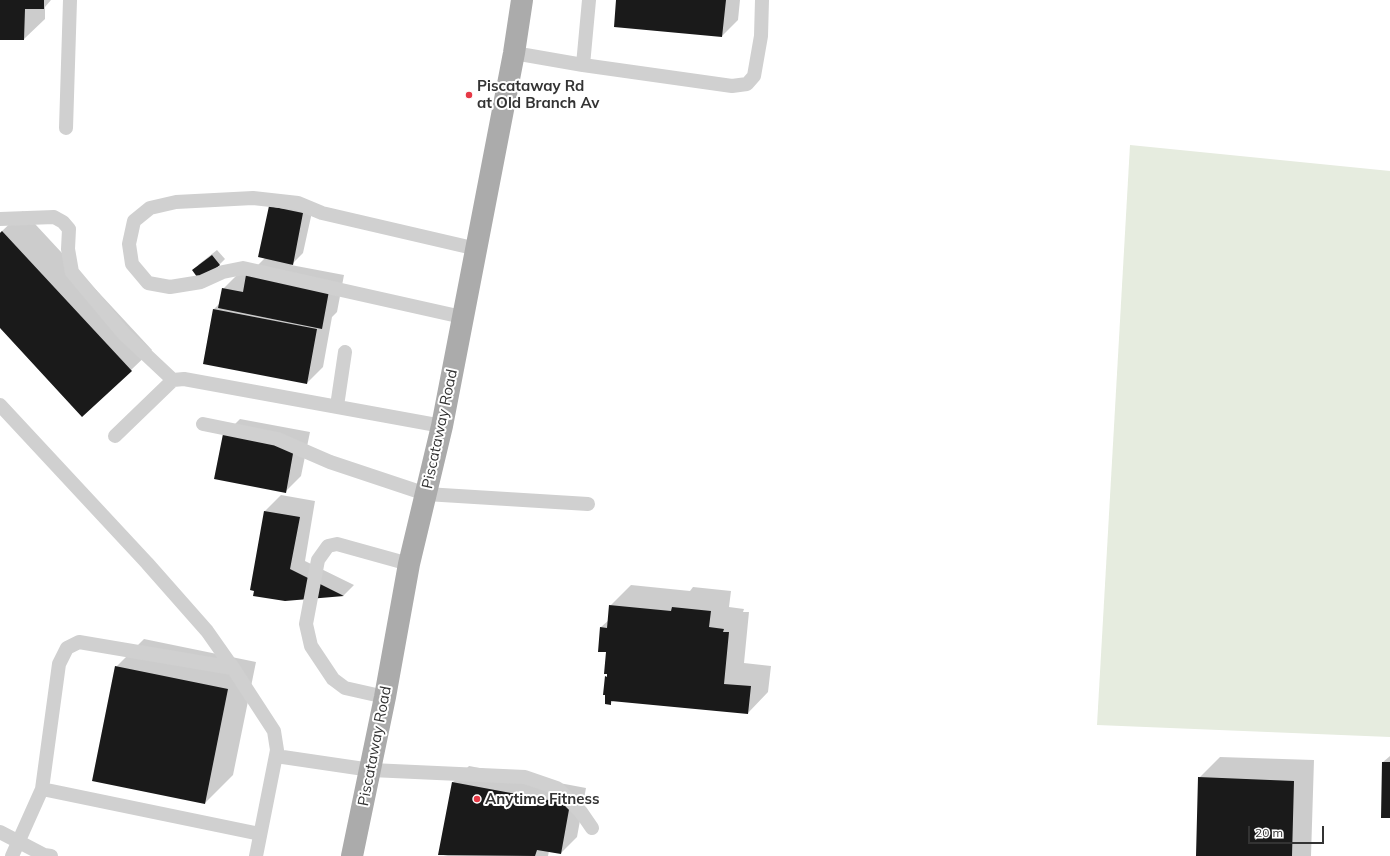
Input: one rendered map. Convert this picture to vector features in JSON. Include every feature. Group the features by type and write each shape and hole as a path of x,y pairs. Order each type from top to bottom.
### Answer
{"main road":[{"name":"Piscataway Road","path":"352,856 386,697 409,564 442,426 514,53 522,0"}],"lane":[{"path":"66,128 70,0"},
{"path":"583,65 589,0"},
{"path":"514,53 583,65 732,86 747,84 754,76 761,36 762,0"},
{"path":"462,318 243,268 223,272 201,282 170,287 148,283 132,264 129,244 134,221 150,208 176,202 253,198 298,204 322,213 477,249"},
{"path":"0,219 54,217 63,222 69,229 68,248 72,272 124,334 173,380"},
{"path":"337,406 345,352"},
{"path":"115,436 173,380 184,379 442,426"},
{"path":"0,405 147,562 207,631 274,731 276,756 256,856"},
{"path":"203,424 277,439 330,462 426,494 588,504"},
{"path":"386,697 345,688 333,679 311,646 306,624 318,560 328,546 337,544 409,564"},
{"path":"12,856 42,790 59,664 67,648 79,642 233,668"},
{"path":"276,756 371,770 525,777 556,788 581,812 592,828"},
{"path":"42,790 260,834"},
{"path":"0,832 51,856"}],"shaded area":[{"path":"1130,145 1390,171 1390,737 1097,725"}],"building":[{"path":"0,0 44,0 44,9 25,9 24,40 0,40"},
{"path":"616,0 726,0 722,37 614,27"},
{"path":"269,206 303,213 293,265 258,257"},
{"path":"2,231 132,371 82,417 0,328 0,233"},
{"path":"212,255 220,265 200,281 192,270"},
{"path":"246,275 329,291 322,329 218,308 222,288 243,292"},
{"path":"213,309 317,329 307,384 203,364"},
{"path":"223,434 294,448 286,493 214,479"},
{"path":"264,511 300,517 290,569 344,596 285,601 253,596 254,591 250,590"},
{"path":"609,605 671,611 672,607 711,611 709,627 724,629 723,632 729,632 724,684 751,686 748,714 611,701 611,705 605,704 605,695 603,695 605,676 607,677 607,674 604,674 606,652 598,652 600,627 607,628"},
{"path":"115,666 228,689 205,804 92,781"},
{"path":"1382,762 1390,762 1390,818 1381,818"},
{"path":"1198,777 1294,781 1292,856 1196,856"},
{"path":"452,782 570,804 561,854 537,850 535,856 438,855"}],"place":[{"name":"Piscataway Rd at Old Branch Av","path":"469,95"},
{"name":"Anytime Fitness","path":"477,799"}]}
